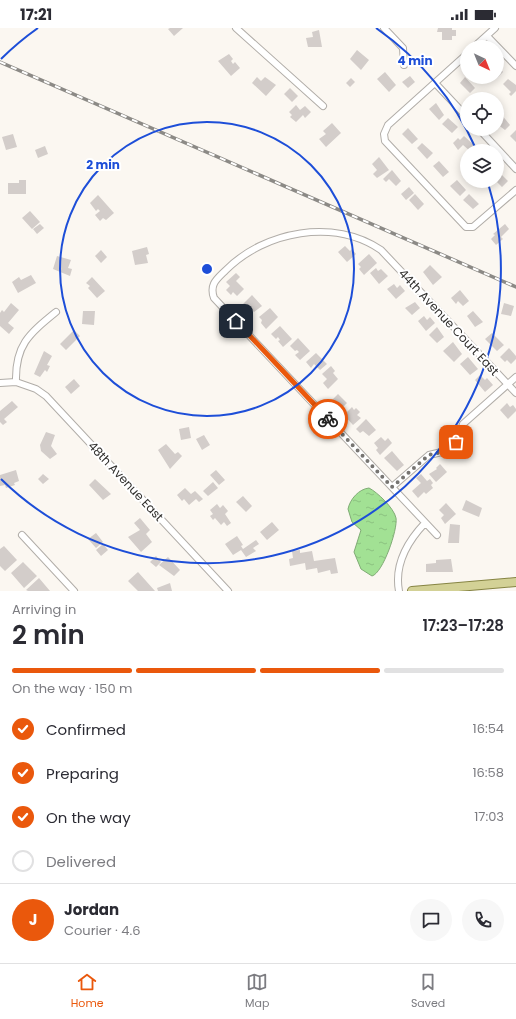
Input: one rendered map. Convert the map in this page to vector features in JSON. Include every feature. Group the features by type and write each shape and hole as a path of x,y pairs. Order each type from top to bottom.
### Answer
{"main road":[{"path":"412,591 516,582"}],"street":[{"path":"236,28 324,106"},
{"path":"384,28 403,48 404,66"},
{"path":"482,40 495,28"},
{"path":"487,36 516,66"},
{"path":"460,60 388,126 384,137 385,141 461,223 469,228 473,227 516,190"},
{"path":"435,83 460,110"},
{"path":"486,136 516,168"},
{"name":"44th Avenue Court East","path":"392,487 214,298 213,283 242,256 265,243 285,236 312,232 339,234 365,241 381,250 516,393"},
{"path":"0,383 16,382 17,359 25,341 56,312"},
{"path":"437,535 392,487 429,455 446,451 452,446 458,439 463,424 516,377"},
{"name":"48th Avenue East","path":"16,382 36,389 46,396 228,591"},
{"path":"399,591 398,577 400,563 407,546 425,523"},
{"path":"22,535 74,591"}],"water":[{"path":"369,488 385,501 395,514 396,518 395,531 389,550 381,567 372,576 361,569 354,552 361,530 352,522 348,509 358,492"}],"building":[{"path":"183,28 174,36 168,29"},
{"path":"438,28 452,28 452,30 456,30 456,36 452,36 452,40 442,40 442,32 437,32"},
{"path":"319,30 322,47 308,47 306,38 313,37 312,32"},
{"path":"357,50 369,60 361,70 350,59"},
{"path":"229,54 233,59 231,61 233,64 235,62 240,68 231,76 218,61"},
{"path":"385,72 396,85 389,92 377,79"},
{"path":"410,76 415,82 408,88 402,82"},
{"path":"257,77 261,81 265,77 276,85 266,96 252,83"},
{"path":"351,78 355,82 350,87 346,83"},
{"path":"508,79 516,85 516,91 511,96 509,94 511,92 503,84"},
{"path":"461,84 471,84 475,88 469,92"},
{"path":"290,88 298,96 292,102 284,94"},
{"path":"436,103 444,115 439,120 429,109"},
{"path":"296,105 300,110 305,106 311,112 305,118 303,115 296,122 290,117 292,115 289,112"},
{"path":"448,118 458,127 452,133 442,124"},
{"path":"504,118 510,125 504,129"},
{"path":"332,123 341,133 326,147 319,139 326,134 323,131"},
{"path":"408,128 418,139 412,144 402,134"},
{"path":"516,130 516,142 510,136"},
{"path":"13,134 17,147 6,150 2,137"},
{"path":"464,136 473,144 460,144 460,148 458,150 453,143 458,138 460,140"},
{"path":"422,143 433,153 427,159 417,148"},
{"path":"45,146 48,154 38,158 35,150"},
{"path":"379,157 389,170 377,178 373,174 377,170 372,164"},
{"path":"439,161 449,172 443,177 433,166"},
{"path":"392,170 401,181 396,186 389,179 386,182 383,179"},
{"path":"504,177 508,181 504,185"},
{"path":"19,180 26,180 26,194 8,194 8,183 19,183"},
{"path":"457,180 460,183 460,188 464,188 466,190 460,196 450,186"},
{"path":"409,187 414,193 406,200 401,194"},
{"path":"415,194 424,204 418,210 409,200"},
{"path":"469,194 479,204 473,209 463,200"},
{"path":"98,195 114,213 106,220 103,218 100,221 95,215 100,211 98,209 96,211 90,203"},
{"path":"30,211 40,222 32,229 22,218"},
{"path":"40,224 44,228 37,234 33,229"},
{"path":"505,224 509,229 501,237 503,239 496,245 491,239 495,235 493,234"},
{"path":"345,246 350,251 352,249 356,254 347,262 338,252"},
{"path":"147,247 149,254 146,255 148,263 135,265 132,251"},
{"path":"101,250 107,257 101,263 95,256"},
{"path":"369,254 377,263 364,275 359,269 361,267 358,264"},
{"path":"57,256 71,260 68,268 72,269 70,276 53,269"},
{"path":"430,265 442,277 433,285 423,272"},
{"path":"376,268 378,271 381,269 388,276 379,284 370,273"},
{"path":"236,273 240,277 236,281 244,289 237,296 233,292 231,295 226,290 230,286 226,282"},
{"path":"31,275 36,283 18,293 12,282 19,277 21,280"},
{"path":"92,277 105,291 97,298 88,288 90,286 86,283"},
{"path":"394,284 397,288 400,285 405,291 396,299 387,289"},
{"path":"460,290 469,301 463,306 458,301 456,304 451,298"},
{"path":"252,295 262,306 254,312 249,307 246,310 242,305"},
{"path":"415,302 420,308 412,315 405,308"},
{"path":"11,303 19,310 8,323 14,328 9,334 0,326 0,313 2,310 4,312"},
{"path":"504,303 514,306 511,316 501,314"},
{"path":"270,308 278,317 266,329 261,323 262,320 259,317"},
{"path":"83,311 95,311 94,325 82,324"},
{"path":"473,311 483,322 475,327 467,316"},
{"path":"424,316 427,320 430,317 435,323 426,331 418,321"},
{"path":"280,326 292,339 283,347 278,341 280,340 278,337 276,339 271,334"},
{"path":"437,327 444,337 437,343 429,335"},
{"path":"74,330 80,336 66,350 60,344"},
{"path":"492,333 504,345 497,351 485,339"},
{"path":"298,338 310,351 300,360 295,355 299,352 297,350 295,351 290,346"},
{"path":"453,342 462,354 454,362 443,351"},
{"path":"509,348 516,356 516,359 511,364 507,360 505,362 500,357"},
{"path":"44,351 52,356 47,365 50,366 47,372 45,370 40,377 34,374"},
{"path":"316,353 327,364 320,370 314,364 311,368 306,362"},
{"path":"468,357 478,369 470,375 460,364"},
{"path":"331,366 335,371 333,373 338,379 328,389 323,383 327,379 322,374"},
{"path":"480,375 485,380 487,378 493,385 485,392 475,380"},
{"path":"74,379 80,386 71,394 65,387"},
{"path":"338,394 347,403 339,411 333,405 335,403 332,400"},
{"path":"12,401 18,407 4,419 7,422 3,425 0,422 0,411"},
{"path":"507,403 510,407 513,405 516,409 516,411 508,419 500,410"},
{"path":"352,407 354,410 356,408 360,412 357,415 361,418 353,425 344,415"},
{"path":"366,419 376,430 369,436 363,431 360,433 356,429"},
{"path":"189,427 191,438 181,440 179,429"},
{"path":"46,432 55,435 51,446 57,454 50,459 41,451 40,445"},
{"path":"204,435 210,445 202,450 196,439"},
{"path":"381,437 385,441 388,438 392,443 380,455 376,450 378,448 374,443"},
{"path":"166,444 175,454 178,452 182,456 170,469 158,450"},
{"path":"392,451 404,465 397,471 384,458"},
{"path":"440,464 447,472 436,482 429,474 437,469 436,468"},
{"path":"16,470 19,481 14,483 15,485 6,488 5,485 0,486 0,475"},
{"path":"216,470 225,480 219,485 210,475"},
{"path":"43,474 49,479 43,484 38,479"},
{"path":"421,474 427,481 430,479 433,483 431,485 433,488 426,494 424,492 418,498 412,491 421,483 416,478"},
{"path":"95,479 111,494 103,500 89,485"},
{"path":"213,482 218,488 208,496 203,491"},
{"path":"185,488 191,494 195,491 203,499 199,502 196,499 189,505 184,499 182,501 177,495"},
{"path":"243,496 252,506 246,512 236,502"},
{"path":"466,500 482,508 479,517 462,510"},
{"path":"446,503 456,514 445,524 441,518 444,515 439,510"},
{"path":"217,504 220,508 223,505 228,511 225,514 231,523 227,526 224,522 221,525 215,518 213,520 210,516 213,514 210,510"},
{"path":"140,518 150,530 146,534 152,542 141,552 128,537 140,530 134,523"},
{"path":"272,522 279,530 267,540 260,532"},
{"path":"450,524 460,525 459,543 448,543"},
{"path":"96,533 103,542 96,548 88,539"},
{"path":"237,536 243,545 241,546 243,549 256,540 259,544 253,548 256,551 246,557 241,550 233,555 225,544"},
{"path":"103,544 108,550 101,556 96,550"},
{"path":"4,546 17,560 5,571 0,566 0,549"},
{"path":"300,550 300,553 312,551 314,561 335,558 338,573 331,574 330,570 318,573 317,568 306,570 305,563 290,566 289,559 293,558 292,551"},
{"path":"156,556 161,562 156,567 150,562"},
{"path":"168,557 180,570 174,576 159,565"},
{"path":"451,559 453,572 426,572 426,564 436,563 436,560"},
{"path":"23,562 37,576 24,588 11,573"},
{"path":"138,572 155,591 138,591 128,581"},
{"path":"39,578 50,591 26,590"},
{"path":"170,583 172,591 158,591 157,588"}],"railway":[{"path":"0,62 516,287"}],"way so far":[{"path":"328,419 392,487 429,455 446,451 456,442"}],"route":[{"path":"236,321 328,419"}]}
